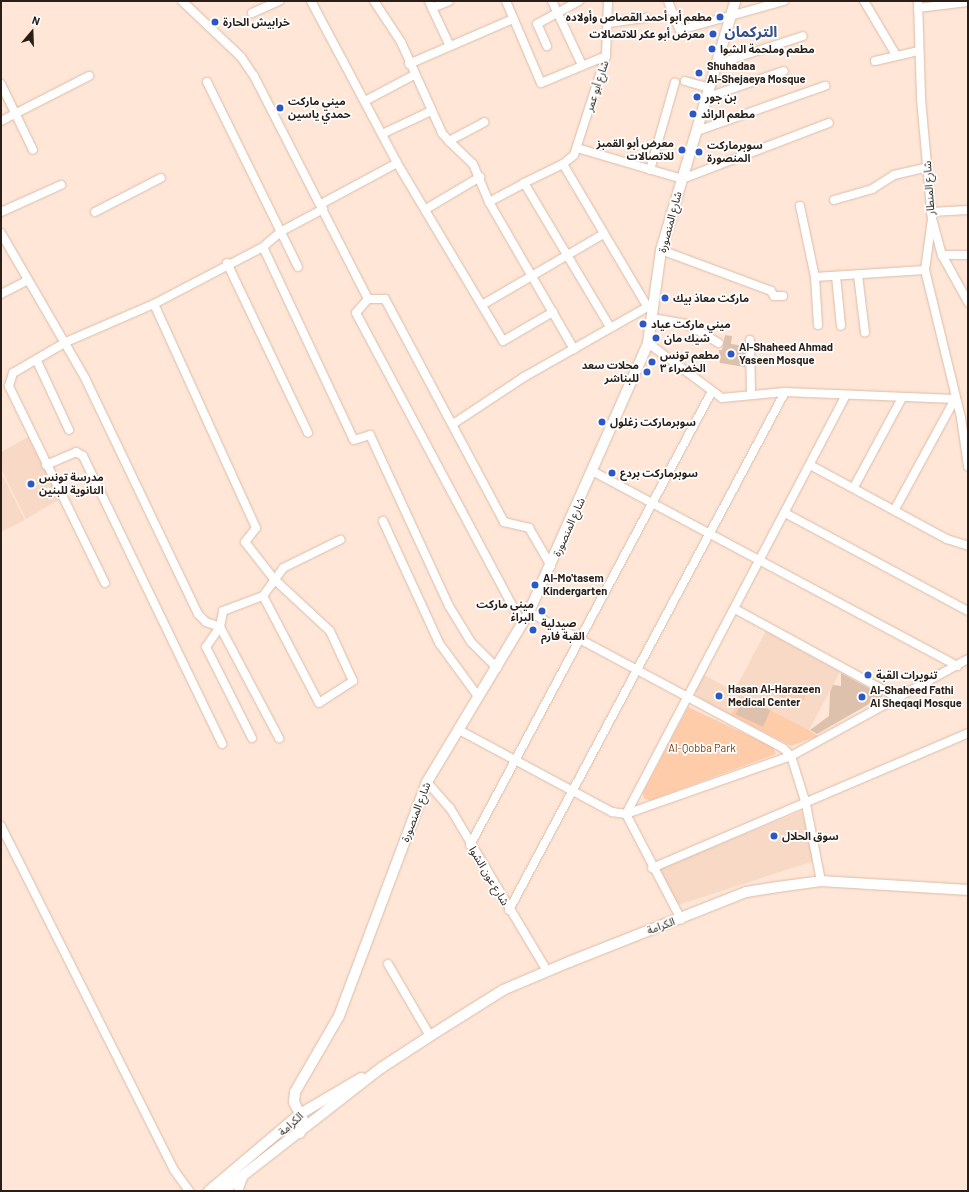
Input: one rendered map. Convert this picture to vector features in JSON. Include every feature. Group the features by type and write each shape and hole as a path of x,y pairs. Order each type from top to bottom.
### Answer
{"main road":[{"name":"شارع المنصورة","path":"300,1133 300,1114 294,1102 295,1092 339,1016 427,782 459,730 478,695 497,668 529,612 594,472 648,343 652,318 651,306 661,250 709,92 734,1"},
{"name":"الكرامة","path":"212,1190 300,1114 381,1068 503,990 746,892 821,882 968,890"},
{"name":"الكرامة","path":"223,1191 300,1133 381,1068"}],"street":[{"path":"182,1 247,65 322,206 368,299"},
{"path":"252,13 279,1"},
{"path":"311,1 397,163 426,209 503,341 553,312"},
{"path":"374,1 401,42 409,64 431,110 449,140 465,153 480,177 489,202 574,349"},
{"path":"449,1 431,4 450,46"},
{"path":"506,1 541,83 606,56"},
{"path":"552,1 582,65"},
{"path":"547,46 537,24 555,16 556,11 579,1"},
{"name":"شارع أبو عمر","path":"563,164 574,155 577,148 606,56 610,23 608,1"},
{"path":"668,1 680,30 730,19 784,1"},
{"path":"864,1 896,55"},
{"path":"918,4 968,2"},
{"name":"شارع المنطار","path":"918,4 918,51 932,215 925,270 955,399 964,416 968,466"},
{"path":"610,23 646,18"},
{"path":"409,64 513,19"},
{"path":"717,64 804,36"},
{"path":"875,61 918,51"},
{"path":"685,81 709,92 784,71"},
{"path":"365,101 414,74"},
{"path":"1,121 89,76"},
{"path":"207,82 298,267"},
{"path":"650,170 675,82"},
{"path":"1,84 33,150"},
{"path":"696,131 825,86"},
{"path":"382,134 431,110"},
{"path":"449,140 484,122"},
{"path":"577,148 682,179 829,123"},
{"path":"105,583 46,465 9,386 13,373 37,361 66,342 154,304 227,263 263,247 280,232 397,163"},
{"path":"453,424 574,349 651,306 602,235 563,164 489,202"},
{"path":"834,200 872,189 894,175 928,167"},
{"path":"426,209 480,177"},
{"path":"95,212 161,178"},
{"path":"524,184 610,328"},
{"path":"1,212 61,185"},
{"path":"800,206 815,277 818,325"},
{"path":"968,210 932,215 942,255 968,302"},
{"path":"1,233 26,281 66,342 198,614 206,622 220,627 279,738"},
{"path":"482,305 602,235"},
{"path":"263,247 354,440 370,435 448,606 471,642 497,668"},
{"path":"661,250 771,291 774,296 784,296"},
{"path":"942,255 968,255"},
{"path":"227,263 308,433"},
{"path":"815,277 925,270"},
{"path":"858,275 865,333"},
{"path":"836,276 841,326"},
{"path":"1,294 26,281"},
{"path":"522,624 356,313 368,299 385,299 504,522 529,528 551,566"},
{"path":"154,304 256,528 245,542 274,579 330,631 353,681 319,703 263,596"},
{"path":"652,318 686,324 719,343"},
{"path":"750,340 751,394"},
{"path":"648,343 711,393 722,398 751,394 785,392 955,399 895,509"},
{"path":"37,361 69,430"},
{"path":"509,910 711,534 785,392"},
{"path":"470,845 654,504 711,393"},
{"path":"626,814 686,696 735,608 846,395"},
{"path":"854,488 902,398"},
{"path":"46,465 76,452 83,456 222,744"},
{"path":"810,465 895,509 947,539 968,546"},
{"path":"594,472 957,666"},
{"path":"785,513 968,611"},
{"path":"383,521 439,643 478,695"},
{"path":"252,738 206,647 220,627 223,611 263,596 283,568 340,540"},
{"path":"735,608 898,698"},
{"path":"529,612 686,696 791,756 806,804 821,882"},
{"path":"459,730 516,759 612,812 626,814 791,756 968,659"},
{"path":"652,868 806,804 968,733"},
{"name":"شارع عون الشوا","path":"427,782 450,808 470,845 547,971"},
{"path":"626,814 652,868 681,919"},
{"path":"1,826 174,1170 189,1191"},
{"path":"388,964 430,1036"},
{"path":"238,1191 244,1175"}],"shaded area":[{"name":"مدرسة تونس الثانوية للبنين","path":"28,437 60,499 26,519 1,469 1,452"},
{"path":"1,472 25,520 1,532"},
{"path":"766,631 840,672 809,730 742,695 731,715 697,697 696,691 704,675 734,691"},
{"name":"سوق الحلال","path":"802,811 814,861 678,905 658,869"}],"green space":[{"path":"784,684 806,696 800,707 778,695"},
{"path":"741,695 818,736 791,746 731,715"},
{"name":"Al-Qobba Park","path":"688,707 773,747 776,754 651,800 644,799 643,793"}],"building":[{"name":"Al-Shaheed Ahmad Yaseen Mosque","path":"725,335 732,336 731,344 745,346 745,367 720,363 719,350 722,350"},
{"name":"Al-Shaheed Fathi Al Sheqaqi Mosque","path":"841,673 883,696 817,734 810,730 829,716 830,692 833,685 841,686"},
{"path":"743,698 770,710 763,727 736,714"}],"place":[{"name":"مطعم أبو أحمد القصاص وأولاده","path":"720,17"},
{"name":"خرابيش الحارة","path":"215,22"},
{"name":"معرض أبو عكر للاتصالات","path":"713,34"},
{"name":"مطعم وملحمة الشوا","path":"712,49"},
{"name":"Shuhadaa Al-Shejaeya Mosque","path":"699,73"},
{"name":"بن جور","path":"697,97"},
{"name":"ميني ماركت حمدي ياسين","path":"280,108"},
{"name":"مطعم الرائد","path":"693,114"},
{"name":"معرض أبو القمبز للاتصالات","path":"682,150"},
{"name":"سوبرماركت المنصورة","path":"699,152"},
{"name":"ماركت معاذ بيك","path":"665,298"},
{"name":"ميني ماركت عياد","path":"643,324"},
{"name":"شيك مان","path":"656,338"},
{"name":"Al-Shaheed Ahmad Yaseen Mosque","path":"731,354"},
{"name":"مطعم تونس الخضراء ٣","path":"652,362"},
{"name":"محلات سعد للبناشر","path":"647,372"},
{"name":"سوبرماركت زغلول","path":"602,422"},
{"name":"سوبرماركت بردع","path":"612,473"},
{"name":"مدرسة تونس الثانوية للبنين","path":"31,484"},
{"name":"Al-Mo'tasem Kindergarten","path":"535,585"},
{"name":"ميني ماركت البراء","path":"542,611"},
{"name":"صيدلية القبة فارم","path":"533,630"},
{"name":"تنويرات القبة","path":"868,675"},
{"name":"Hasan Al-Harazeen Medical Center","path":"719,696"},
{"name":"Al-Shaheed Fathi Al Sheqaqi Mosque","path":"862,697"},
{"name":"سوق الحلال","path":"774,836"}],"district":[{"name":"التركمان","path":"751,32"}]}
